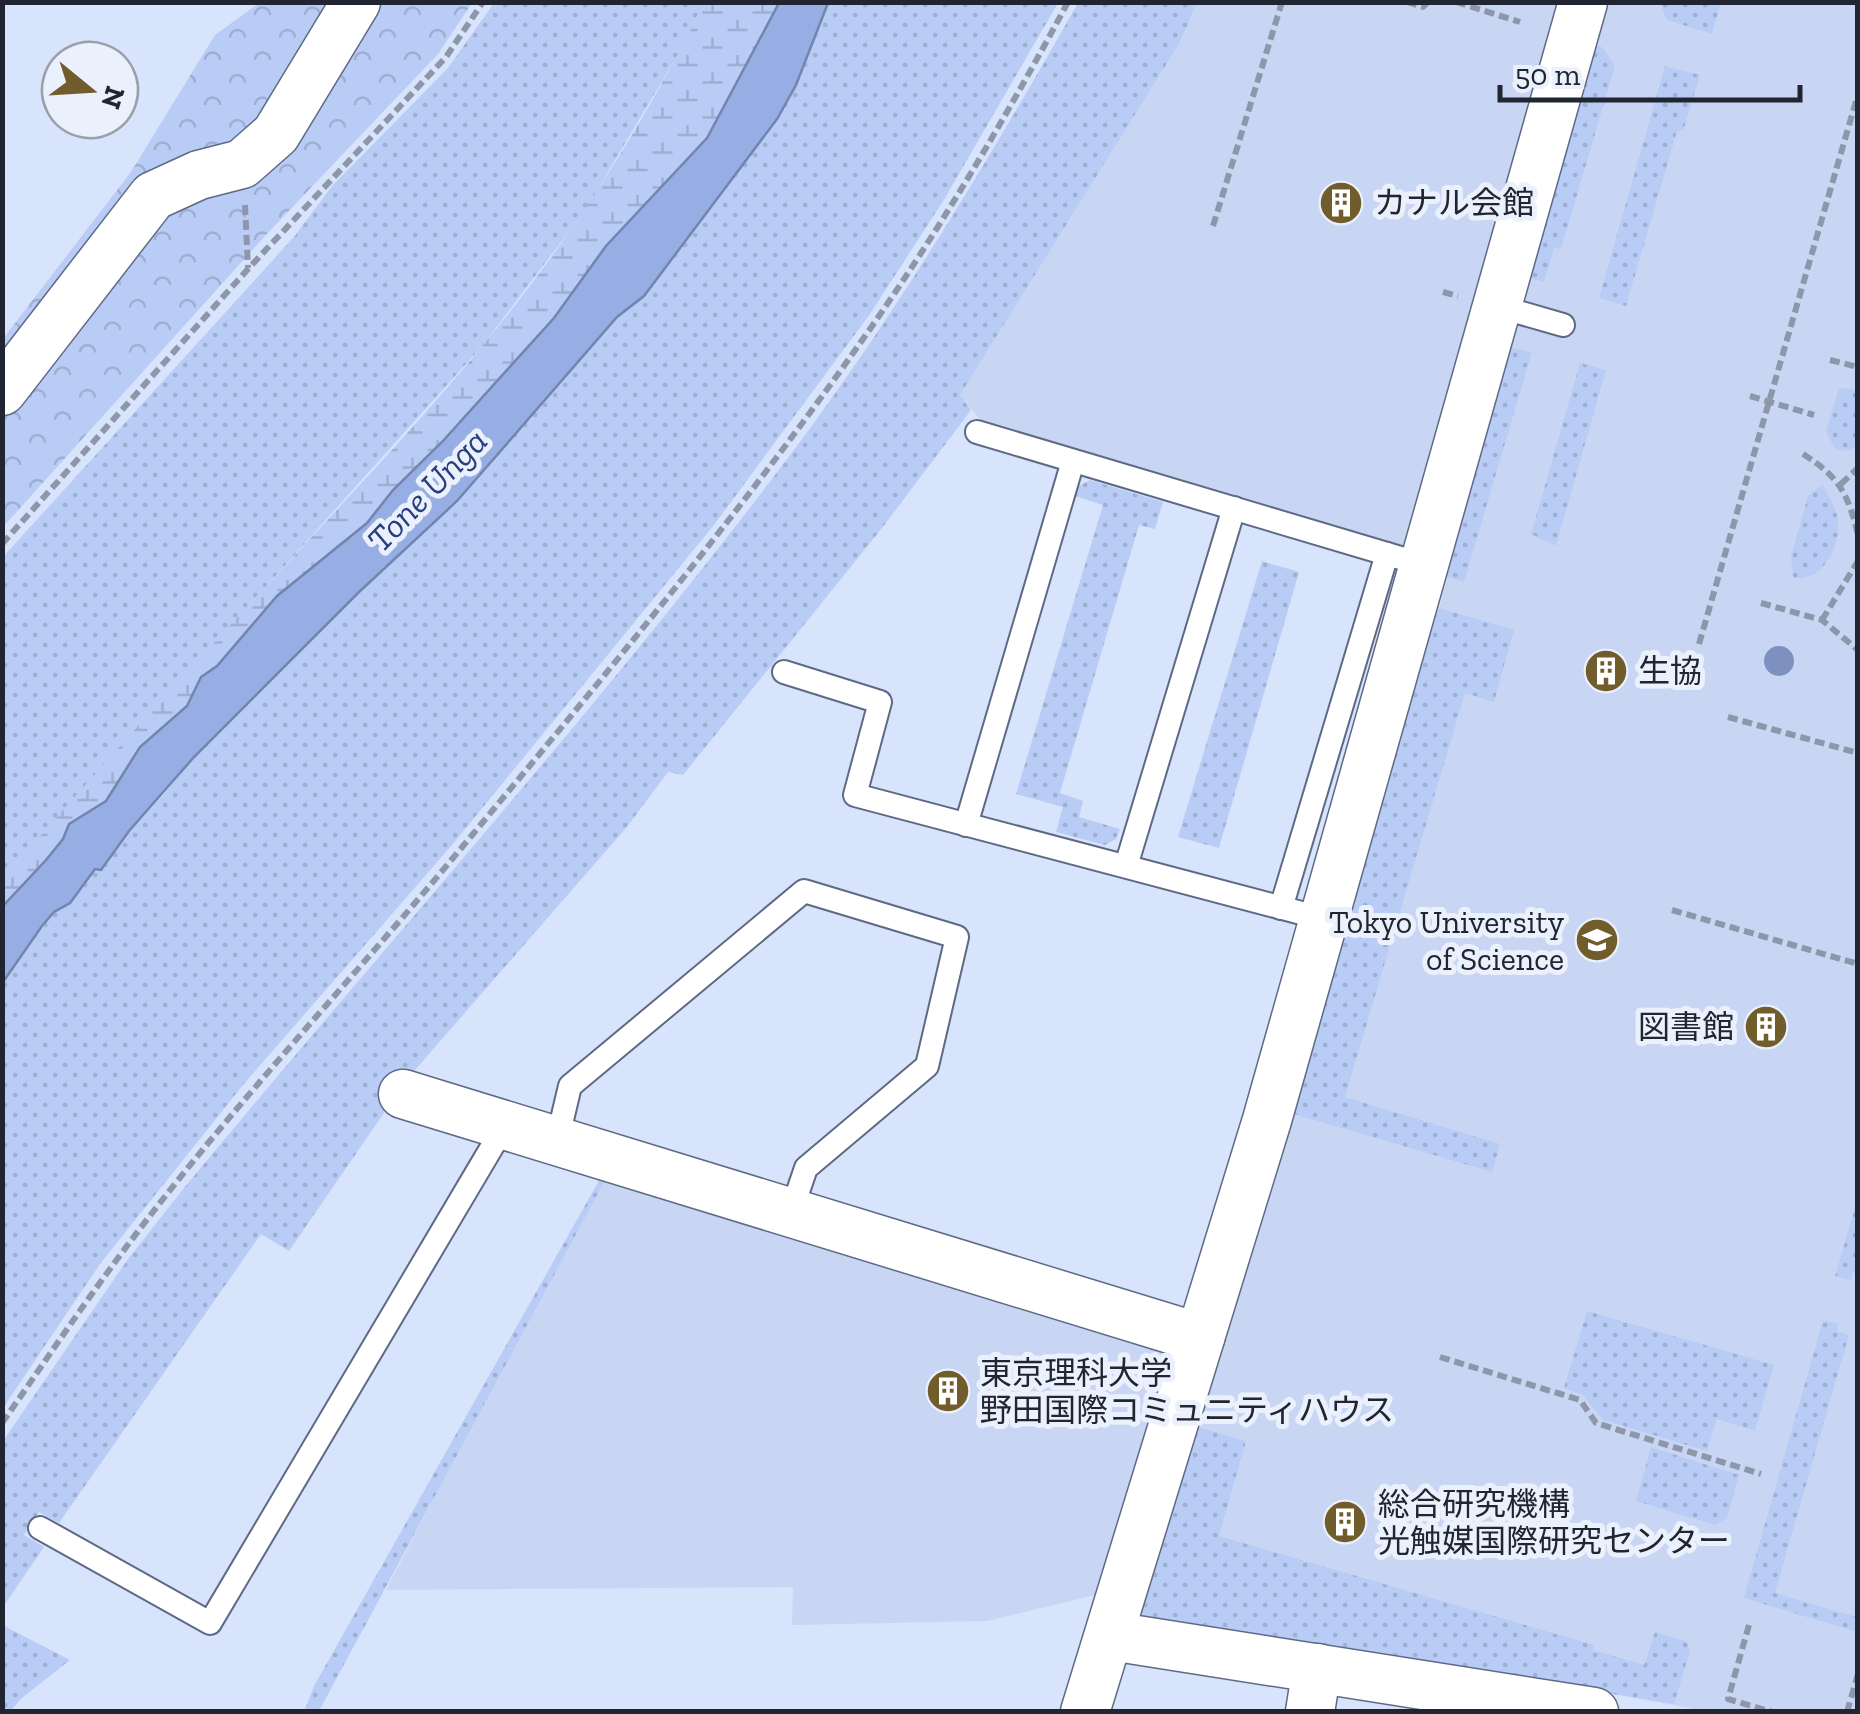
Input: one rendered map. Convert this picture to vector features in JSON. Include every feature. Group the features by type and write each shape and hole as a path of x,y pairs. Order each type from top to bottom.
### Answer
{"street":[{"path":"2,392 153,196 200,175 242,164 276,134 356,2"},
{"path":"1086,1712 1200,1338 1302,913 1405,559 1498,306 1583,2"},
{"path":"403,1094 1200,1338"},
{"path":"1111,1636 1314,1690 1594,1712"}],"lane":[{"path":"1498,306 1563,325"},
{"path":"977,432 1405,559"},
{"path":"966,825 1074,461"},
{"path":"1126,866 1234,508"},
{"path":"784,672 880,702 854,796 1302,913"},
{"path":"557,1142 570,1086 804,892 957,937 928,1066 806,1168 791,1212"},
{"path":"40,1528 210,1623 505,1125"}],"path":[{"path":"2,544 248,269 446,57 483,2"},
{"path":"2,1423 111,1267 172,1190 446,867 652,616 770,464 878,318 938,226 1068,2"},
{"path":"1213,226 1282,2"},
{"path":"1406,2 1423,8 1428,2"},
{"path":"1456,2 1520,22"},
{"path":"1699,644 1856,100"},
{"path":"242,164 248,269"},
{"path":"1830,360 1858,367"},
{"path":"1750,396 1814,415"},
{"path":"1803,454 1828,469 1840,484 1858,535"},
{"path":"1840,484 1858,468"},
{"path":"1822,620 1858,561"},
{"path":"1761,603 1822,620 1858,650"},
{"path":"1728,717 1858,753"},
{"path":"1672,910 1858,964"},
{"path":"1440,1357 1580,1400 1596,1422 1761,1474"},
{"path":"1749,1625 1728,1699 1772,1712"},
{"path":"1847,1712 1858,1674"}],"shaded area":[{"path":"1197,3 1561,3 1411,549 982,422 960,395 1179,44"},
{"name":"Tokyo University of Science","path":"1606,3 1857,3 1857,1711 1707,1711 1139,1609 1412,685 1439,608"},
{"path":"605,1170 1159,1340 1174,1365 1107,1592 987,1621 792,1625 793,1587 386,1590"}],"green space":[{"path":"1664,2 1721,3 1712,34 1667,20"},
{"path":"259,3 339,3 260,129 231,151 151,168 3,366 2,340 131,172 215,35"},
{"path":"371,3 472,3 438,54 265,236 3,527 2,417 144,230 183,201 263,180"},
{"path":"494,3 704,3 680,51 586,209 483,345 3,879 3,557 294,237 333,185 448,68"},
{"path":"704,3 779,3 707,138 606,246 554,318 442,442 393,489 367,523 277,596 217,666 201,677 187,706 140,747 106,801 69,824 63,839 3,906 3,879 405,435 515,305 604,180"},
{"path":"828,3 1058,3 945,198 870,314 714,525 452,845 243,1085 100,1264 3,1408 3,982 54,912 70,903 85,880 194,757 358,593 457,501 617,317 644,296 777,119 796,85"},
{"path":"1078,3 1197,3 1179,44 960,395 971,410 882,528 683,775 668,772 626,828 408,1078 289,1251 261,1234 59,1523 39,1512 24,1535 44,1547 3,1607 3,1441 128,1259 184,1188 556,748 815,422 934,246"},
{"path":"1594,45 1602,47 1615,66 1561,249 1554,248 1544,282 1530,278"},
{"path":"1665,66 1700,75 1683,131 1677,131 1626,306 1599,298"},
{"path":"1510,347 1532,352 1464,582 1447,577"},
{"path":"1580,363 1606,370 1556,546 1531,534"},
{"path":"1839,389 1857,391 1858,446 1846,451 1834,448 1826,431"},
{"path":"1090,480 1163,502 1155,529 1139,525 1060,793 1083,801 1079,817 1120,829 1116,839 1105,845 1056,832 1063,807 1016,794 1103,505 1075,496 1077,487"},
{"path":"1822,485 1837,517 1836,542 1821,569 1813,575 1793,578 1791,557 1808,496"},
{"path":"1262,561 1299,572 1219,848 1178,837"},
{"path":"1439,608 1514,630 1494,702 1465,693 1345,1097 1500,1144 1492,1172 1287,1112 1412,685"},
{"path":"605,1170 610,1171 319,1711 304,1712 314,1686"},
{"path":"1857,1201 1857,1273 1853,1272 1851,1280 1835,1276"},
{"path":"1587,1311 1774,1365 1755,1431 1717,1419 1707,1451 1603,1420 1583,1395 1564,1388"},
{"path":"1823,1320 1838,1324 1837,1331 1849,1335 1775,1593 1857,1617 1857,1632 1744,1598"},
{"path":"1194,1426 1246,1441 1219,1536 1594,1645 1593,1650 1644,1665 1655,1632 1687,1642 1690,1651 1674,1704 1449,1667 1149,1626 1139,1609"},
{"path":"1651,1447 1739,1475 1727,1518 1715,1525 1636,1501"},
{"path":"2,1625 70,1660 10,1711 3,1711"}],"water":[{"name":"Tone Unga","path":"779,3 828,3 796,85 777,119 644,296 617,317 457,501 358,593 194,757 129,831 101,870 95,869 70,903 54,912 42,926 3,982 3,906 63,839 69,824 106,801 140,747 187,706 201,677 217,666 277,596 367,523 393,490 554,318 606,246 707,138"}],"place":[{"name":"カナル会館","path":"1341,203"},
{"name":"生協","path":"1606,671"},
{"name":"Tokyo University of Science","path":"1597,940"},
{"name":"図書館","path":"1766,1027"},
{"name":"東京理科大学 野田国際コミュニティハウス","path":"948,1391"},
{"name":"総合研究機構 光触媒国際研究センター","path":"1345,1522"}]}
